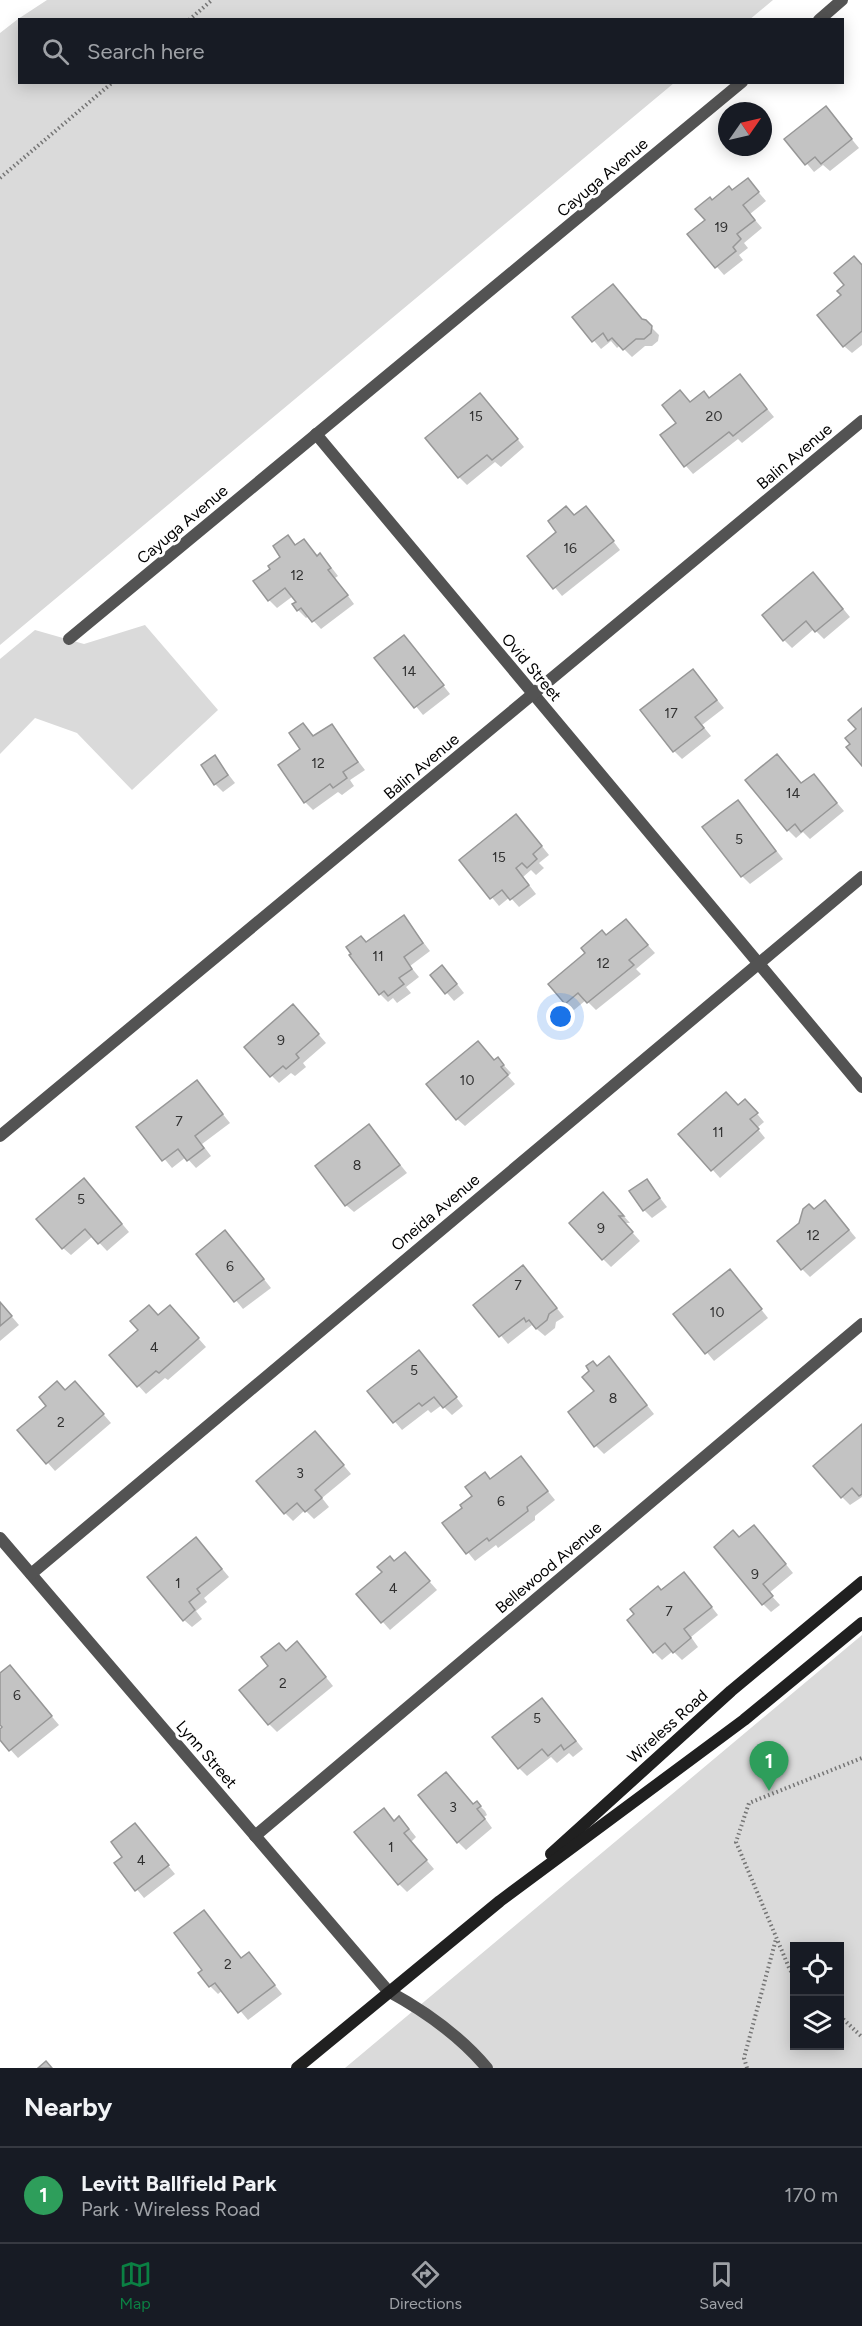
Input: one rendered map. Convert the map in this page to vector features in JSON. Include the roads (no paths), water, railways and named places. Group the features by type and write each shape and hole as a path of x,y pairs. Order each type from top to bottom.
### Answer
{"main road":[{"name":"Wireless Road","path":"500,1901 731,1691 862,1582"},
{"name":"Wireless Road","path":"297,2068 500,1901 744,1720 862,1623"}],"street":[{"path":"821,18 842,0"},
{"name":"Cayuga Avenue","path":"69,639 740,84"},
{"name":"Balin Avenue","path":"0,1136 862,421"},
{"name":"Ovid Street","path":"316,434 862,1087"},
{"name":"Oneida Avenue","path":"31,1574 862,877"},
{"name":"Bellewood Avenue","path":"255,1836 862,1324"},
{"name":"Lynn Street","path":"0,1538 388,1991"},
{"path":"388,1991 421,2008 474,2053 487,2068"}],"place":[{"name":"Levitt Ballfield Park","path":"769,1791"}]}
